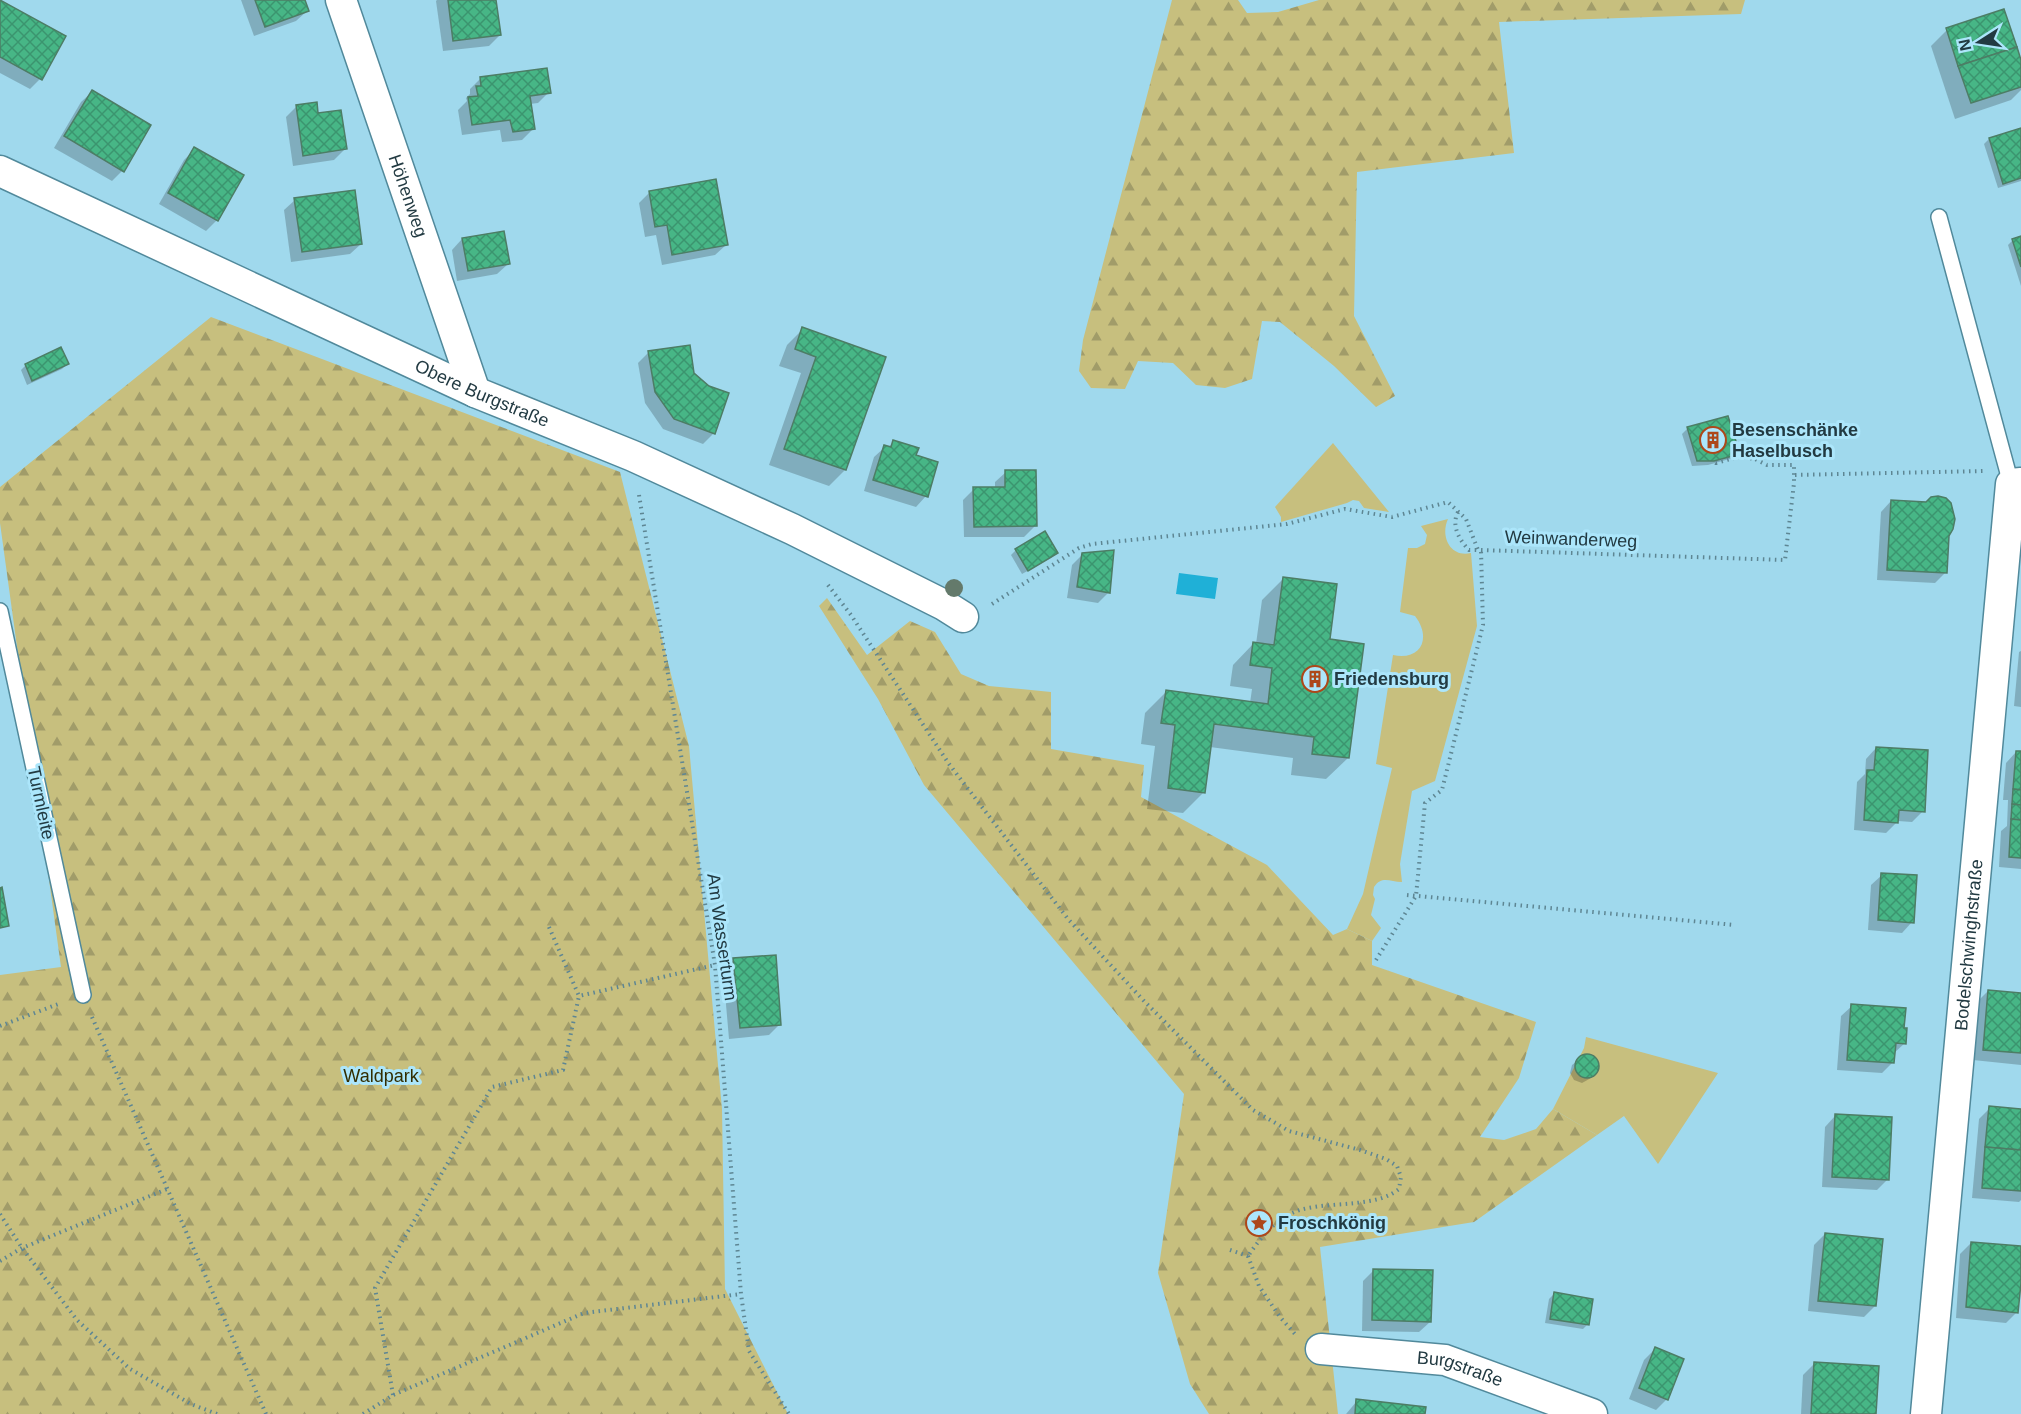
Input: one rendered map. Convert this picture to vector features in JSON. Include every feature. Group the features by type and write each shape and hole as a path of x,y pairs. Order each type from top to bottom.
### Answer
{"street":[{"name":"Höhenweg","path":"341,0 475,392"},
{"name":"Obere Burgstraße","path":"0,171 475,392 633,456 802,534 945,605 963,617"},
{"name":"Bodelschwinghstraße","path":"1926,1414 2016,484"},
{"name":"Burgstraße","path":"1321,1349 1445,1360 1592,1414"}],"lane":[{"path":"1939,217 1998,430 2016,484"},
{"name":"Turmleite","path":"0,611 83,995"}],"path":[{"name":"Am Wasserturm","path":"633,456 715,965 741,1294 749,1351 789,1414"},
{"path":"1714,461 1716,464 1741,456 1747,459 1753,458 1767,465 1794,465 1795,475 1984,471"},
{"name":"Weinwanderweg","path":"1376,960 1416,896 1425,803 1442,790 1483,625 1480,550 1785,560 1795,475"},
{"path":"992,604 1079,548 1092,544 1287,524 1345,509 1392,517 1448,502 1466,519 1480,550 1469,550 1464,544 1454,525 1454,518 1458,512"},
{"path":"825,581 851,615 949,764 1068,919 1144,1001 1253,1110 1289,1131 1360,1150 1386,1159 1397,1166 1401,1177 1399,1189 1389,1196 1372,1201 1300,1210 1281,1219 1261,1238 1248,1256"},
{"path":"1407,895 1735,926"},
{"path":"393,1395 375,1288 492,1087 562,1070 579,996 549,927"},
{"path":"579,996 715,965"},
{"path":"0,1026 83,995 266,1414"},
{"path":"0,1261 22,1248 167,1189"},
{"path":"0,1214 22,1248 77,1320 130,1369 191,1404 216,1414"},
{"path":"1230,1249 1248,1256 1259,1286 1280,1317 1300,1340 1321,1349"},
{"path":"363,1414 393,1395 584,1313 741,1294"}],"green space":[{"path":"1172,0 1238,0 1247,13 1278,12 1319,0 1745,0 1741,14 1499,22 1514,153 1357,172 1354,316 1395,396 1376,407 1334,366 1280,322 1262,321 1252,379 1225,388 1196,385 1173,363 1138,361 1125,389 1091,388 1079,371 1083,340"},
{"name":"Waldpark","path":"211,317 620,472 689,746 722,1109 725,1289 788,1414 0,1414 0,975 61,967 0,523 0,487"},
{"path":"1333,443 1389,512 1364,508 1359,501 1353,500 1281,522 1281,517 1275,507"},
{"path":"1448,519 1445,532 1452,549 1464,554 1471,553 1477,626 1435,781 1412,791 1400,864 1402,882 1383,880 1374,887 1375,899 1371,915 1381,928 1372,941 1347,929 1363,894 1392,768 1376,764 1393,655 1411,655 1421,646 1423,640 1423,632 1415,616 1400,612 1408,548 1417,548 1425,544 1427,535 1421,526"},
{"path":"827,598 867,655 910,621 935,632 961,674 989,686 1051,692 1051,749 1144,765 1141,797 1267,865 1333,935 1347,929 1372,941 1372,965 1536,1022 1519,1078 1480,1137 1504,1140 1536,1129 1553,1109 1597,1135 1474,1222 1320,1247 1338,1414 1209,1414 1190,1384 1158,1273 1184,1094 924,785 878,699 819,606"},
{"path":"1586,1037 1718,1073 1658,1164 1624,1116 1597,1135 1553,1109 1584,1048"}],"water":[{"path":"1179,573 1218,578 1215,599 1176,594"}],"building":[{"path":"0,0 66,36 42,80 0,57"},
{"path":"255,0 305,0 309,11 265,27"},
{"path":"448,0 496,0 501,35 453,41"},
{"path":"2004,9 2017,47 1958,66 1946,28"},
{"path":"2017,47 2021,60 2021,87 1971,103 1958,66"},
{"path":"547,68 551,93 530,96 535,129 513,132 510,120 472,125 468,97 478,96 476,86 481,86 480,77"},
{"path":"92,90 151,125 124,172 64,136"},
{"path":"317,102 318,113 341,110 347,149 303,156 296,105"},
{"path":"2021,128 2021,178 2003,184 1989,138"},
{"path":"194,147 244,175 218,221 168,193"},
{"path":"716,179 728,245 672,255 667,225 655,227 649,191"},
{"path":"355,190 362,244 302,252 294,198"},
{"path":"504,231 510,264 468,271 462,238"},
{"path":"2021,236 2021,267 2012,239"},
{"path":"802,327 886,357 846,470 784,449 816,357 795,349"},
{"path":"690,345 694,373 709,386 729,393 715,434 674,419 655,392 648,351"},
{"path":"61,347 69,364 32,381 25,364"},
{"name":"Besenschänke Haselbusch","path":"1728,416 1740,454 1714,461 1697,461 1687,427"},
{"path":"893,440 919,448 916,455 938,462 928,497 873,480 884,445 891,447"},
{"path":"1005,470 1036,470 1037,526 974,527 973,487 1005,487"},
{"path":"1931,497 1946,498 1951,503 1955,519 1949,536 1947,573 1887,570 1891,500 1926,502"},
{"path":"1045,531 1058,553 1028,571 1015,549"},
{"path":"1114,550 1110,593 1077,587 1082,553"},
{"name":"Friedensburg","path":"1283,577 1337,584 1330,639 1364,644 1349,758 1312,754 1314,737 1214,724 1205,793 1168,788 1175,725 1161,723 1166,690 1268,704 1272,668 1250,665 1253,642 1274,645"},
{"path":"1876,747 1928,750 1925,812 1899,810 1898,823 1864,820 1867,770 1874,770"},
{"path":"2016,751 2021,751 2021,790 2013,789"},
{"path":"2013,789 2021,790 2021,805 2012,804"},
{"path":"2012,804 2021,805 2021,820 2011,819"},
{"path":"2011,819 2021,820 2021,858 2009,857"},
{"path":"1881,873 1917,875 1914,923 1878,920"},
{"path":"2,887 9,926 0,928 0,888"},
{"path":"776,955 781,1025 740,1028 733,958"},
{"path":"1988,990 2021,993 2021,1053 1983,1050"},
{"path":"1851,1004 1906,1008 1904,1028 1907,1028 1906,1044 1896,1043 1894,1063 1847,1060"},
{"path":"1587,1054 1596,1057 1599,1066 1596,1075 1587,1078 1578,1075 1575,1066 1578,1057"},
{"path":"1989,1106 2021,1109 2021,1150 1985,1147"},
{"path":"1835,1114 1892,1117 1889,1180 1832,1177"},
{"path":"1985,1147 2021,1150 2021,1191 1982,1188"},
{"path":"1825,1233 1883,1239 1876,1306 1818,1301"},
{"path":"1971,1242 2021,1246 2018,1313 1966,1307"},
{"path":"1373,1269 1433,1270 1431,1322 1372,1320"},
{"path":"1554,1292 1593,1299 1589,1325 1550,1319"},
{"path":"1655,1347 1684,1359 1668,1400 1639,1388"},
{"path":"1814,1362 1879,1366 1876,1414 1811,1414"},
{"path":"1356,1399 1426,1407 1425,1414 1355,1414"}],"place":[{"name":"Besenschänke Haselbusch","path":"1713,440"},
{"name":"Friedensburg","path":"1315,679"},
{"name":"Froschkönig","path":"1259,1223"}]}
